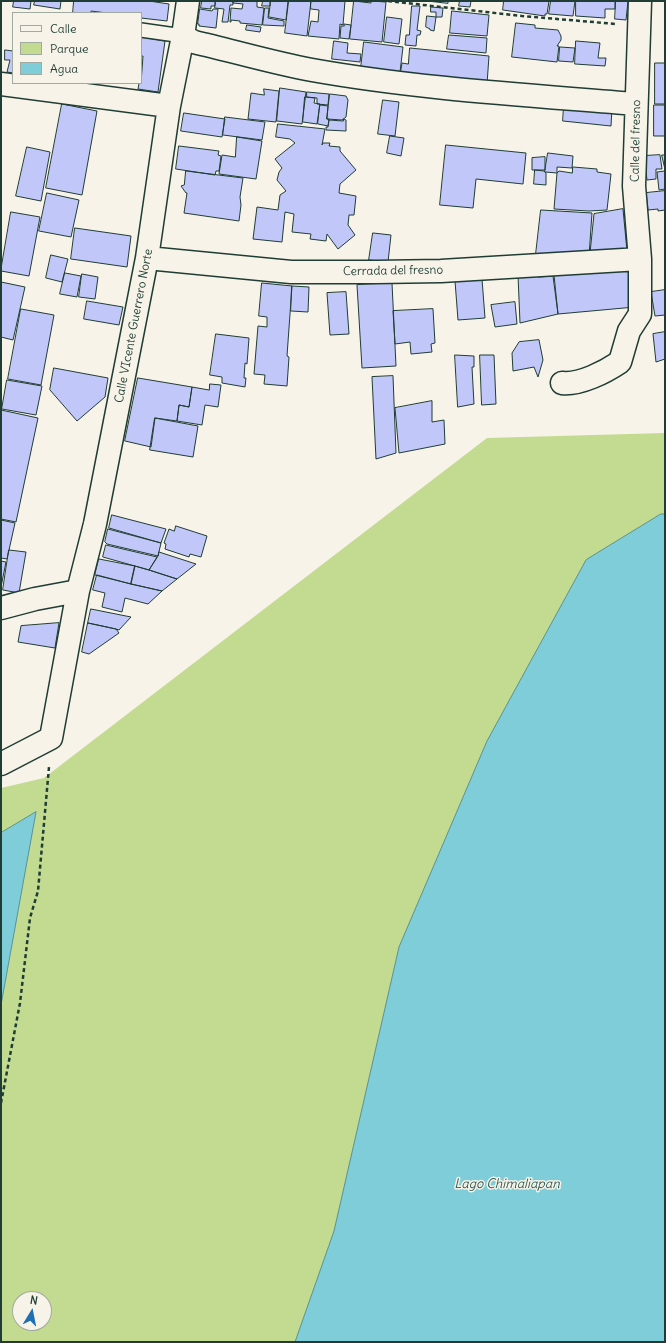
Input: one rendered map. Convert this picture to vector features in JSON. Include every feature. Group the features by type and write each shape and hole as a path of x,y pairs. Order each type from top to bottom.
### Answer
{"street":[{"name":"Calle VIcente Guerrero Norte","path":"51,738 78,591 95,524 147,258 169,106 183,36 188,1"},
{"name":"Calle del fresno","path":"562,383 568,383 606,372 620,362 629,331 640,314 641,280 634,186 640,1"},
{"path":"183,36 194,42 311,70 382,81 636,104"},
{"path":"1,84 169,106"},
{"name":"Cerrada del fresno","path":"147,258 291,272 441,271 640,259"},
{"path":"1,608 35,599 78,591"},
{"path":"1,764 51,738"}],"lane":[{"path":"142,30 183,36"}],"path":[{"path":"388,1 522,16 640,26"},
{"path":"1,1102 20,1003 30,918 38,891 51,738"}],"green space":[{"path":"665,433 665,1342 1,1342 1,788 44,778 487,438"}],"water":[{"name":"Lago Chimaliapan","path":"661,514 665,514 665,1342 295,1342 334,1231 399,947 487,741 586,560"},
{"path":"36,812 1,1005 1,833"}],"building":[{"path":"14,1 31,1 30,9 13,7"},
{"path":"35,1 61,1 60,9 34,5"},
{"path":"74,1 149,1 169,4 167,21 142,18 142,12 73,12"},
{"path":"202,1 215,1 215,6 211,6 211,9 201,8"},
{"path":"216,1 233,1 233,5 230,5 228,22 222,22 224,9 215,8"},
{"path":"234,1 257,1 257,7 264,8 262,25 240,23 240,21 231,20 230,22 231,8 242,9 243,4 233,3"},
{"path":"263,1 270,1 270,6 262,6"},
{"path":"271,1 288,1 286,20 269,17"},
{"path":"289,1 311,1 307,36 285,33"},
{"path":"311,1 345,1 343,25 340,24 339,39 308,36 311,21 318,22 319,10 311,9"},
{"path":"354,1 371,3 371,1 386,2 382,42 350,39"},
{"path":"428,1 448,1 448,3"},
{"path":"460,1 471,1 470,7 459,6"},
{"path":"504,1 549,1 547,14 545,14 545,16 503,10"},
{"path":"551,1 575,1 573,16 549,14"},
{"path":"576,1 615,1 615,9 605,9 605,18 576,16"},
{"path":"616,1 628,1 626,20 615,19"},
{"path":"412,6 420,6 417,30 421,31 420,35 417,35 416,46 405,45 406,35 409,35"},
{"path":"431,7 443,8 442,17 436,17 436,12 431,12"},
{"path":"265,8 269,8 268,18 284,21 284,26 263,25"},
{"path":"200,9 212,11 213,9 218,9 216,28 199,26"},
{"path":"452,11 489,15 487,36 450,33"},
{"path":"427,16 436,17 434,31 426,27"},
{"path":"387,17 402,19 399,44 384,42"},
{"path":"516,23 535,25 535,28 558,30 561,40 557,46 559,46 557,62 512,57"},
{"path":"344,24 351,25 349,39 340,38 341,26 344,26"},
{"path":"247,25 261,27 260,32 246,30"},
{"path":"449,35 487,38 486,53 447,49"},
{"path":"142,37 165,41 158,92 138,89 139,84 142,84"},
{"path":"334,41 348,43 347,53 361,54 360,62 332,59"},
{"path":"576,41 600,43 598,58 606,58 605,66 575,64"},
{"path":"364,42 403,47 400,72 361,68"},
{"path":"560,47 575,48 573,62 559,61"},
{"path":"410,48 489,56 487,84 400,75 402,63 408,64"},
{"path":"5,50 12,51 12,73 7,72 10,60 5,60"},
{"path":"655,63 665,63 665,104 655,104"},
{"path":"280,88 306,92 302,124 277,121"},
{"path":"264,89 279,91 276,122 248,119 251,93 264,95"},
{"path":"307,92 329,94 328,105 317,104 317,98 307,97"},
{"path":"330,94 346,96 348,100 346,117 342,120 327,119"},
{"path":"305,97 315,98 314,103 320,104 317,124 303,122"},
{"path":"383,100 399,102 395,136 378,134"},
{"path":"62,104 97,111 82,195 46,188"},
{"path":"320,105 328,106 328,126 318,124"},
{"path":"564,105 612,108 611,126 563,121"},
{"path":"654,105 665,105 665,136 654,136"},
{"path":"184,113 225,119 222,137 181,131"},
{"path":"225,117 265,122 262,140 223,135"},
{"path":"344,119 346,120 346,131 326,130 329,120 343,121"},
{"path":"278,124 325,129 322,145 323,143 330,143 329,146 340,147 340,151 356,170 340,184 339,193 356,196 354,215 349,215 348,225 355,235 338,249 327,234 326,241 310,239 311,234 292,232 294,214 285,212 282,242 253,239 257,207 278,210 280,195 286,191 277,180 279,172 282,168 275,159 295,143 290,139 276,137"},
{"path":"390,136 404,138 401,156 387,153"},
{"path":"237,137 262,141 256,179 219,174 222,155 235,157"},
{"path":"446,145 526,153 523,184 476,179 473,208 440,205"},
{"path":"179,146 219,151 218,155 221,156 219,171 216,171 215,175 176,169"},
{"path":"27,147 50,152 41,201 16,196"},
{"path":"548,153 573,156 572,168 557,167 557,173 545,172"},
{"path":"660,155 662,169 656,169 656,179 647,180 644,156"},
{"path":"662,155 665,155 665,171"},
{"path":"545,157 545,170 532,170 532,158"},
{"path":"573,167 597,169 597,172 611,174 607,210 589,211 554,209 557,173 559,171 572,173"},
{"path":"535,170 544,171 546,173 546,185 534,184"},
{"path":"186,171 243,178 240,197 241,205 239,221 184,213 187,193 181,186 184,185"},
{"path":"665,171 665,189 659,190 657,172"},
{"path":"665,191 665,210 648,210 646,193"},
{"path":"47,193 79,200 71,237 39,231"},
{"path":"623,209 627,251 590,253 594,214"},
{"path":"541,210 592,213 589,256 536,254"},
{"path":"11,212 40,217 29,276 1,271"},
{"path":"75,228 131,236 127,267 71,259"},
{"path":"373,233 391,235 388,262 369,260"},
{"path":"51,255 68,259 62,282 46,278"},
{"path":"630,266 635,307 558,314 554,275 605,272"},
{"path":"538,272 538,277 553,276 558,314 520,323 518,275"},
{"path":"65,273 81,276 77,297 60,294"},
{"path":"82,274 98,277 95,299 79,297"},
{"path":"482,279 485,318 458,320 455,281"},
{"path":"1,282 25,287 13,340 1,337"},
{"path":"262,283 292,286 287,356 289,357 287,386 264,384 265,375 254,374 258,326 267,327 267,317 259,316"},
{"path":"392,283 396,366 362,368 357,285"},
{"path":"292,286 309,287 308,312 291,311"},
{"path":"665,290 665,315 655,316 651,292"},
{"path":"346,292 349,334 330,335 327,293"},
{"path":"87,301 123,307 119,325 84,319"},
{"path":"515,302 517,324 495,327 491,305"},
{"path":"21,309 54,315 41,385 8,379"},
{"path":"433,309 435,343 431,344 432,352 411,354 410,342 395,344 393,311"},
{"path":"665,332 665,359 656,362 653,334"},
{"path":"216,334 249,338 247,364 245,363 245,387 222,383 222,377 210,375"},
{"path":"539,340 543,360 538,377 534,367 513,371 512,353 519,342"},
{"path":"455,355 474,356 474,367 472,367 474,404 458,407"},
{"path":"480,355 494,355 496,404 482,405"},
{"path":"54,368 108,378 105,397 77,421 50,390"},
{"path":"393,376 396,453 376,459 372,377"},
{"path":"138,378 192,387 189,407 179,405 177,421 155,418 151,447 125,441"},
{"path":"7,380 42,386 36,415 2,409"},
{"path":"210,384 221,385 218,407 205,405 202,425 177,421 179,405 189,407 192,387 209,390"},
{"path":"432,401 432,422 444,420 445,444 399,453 395,408"},
{"path":"1,410 38,418 16,522 1,519"},
{"path":"155,418 198,426 193,457 150,450"},
{"path":"112,515 166,529 161,543 109,528"},
{"path":"1,520 15,523 7,559 1,558"},
{"path":"176,526 207,536 201,557 190,554 189,557 165,549 166,544 164,543 169,529 174,531"},
{"path":"108,529 161,543 158,556 107,544 105,542"},
{"path":"106,545 157,557 149,570 103,557"},
{"path":"9,550 26,552 19,593 3,590"},
{"path":"159,552 196,564 177,579 149,570"},
{"path":"99,559 135,566 131,584 95,575"},
{"path":"1,561 6,562 1,587"},
{"path":"135,566 177,579 162,591 131,584"},
{"path":"97,575 162,591 148,604 125,598 122,612 102,607 105,593 93,590"},
{"path":"91,609 131,617 119,630 88,623"},
{"path":"59,623 55,648 18,642 21,626"},
{"path":"88,623 116,629 119,633 89,654 82,652"}]}
